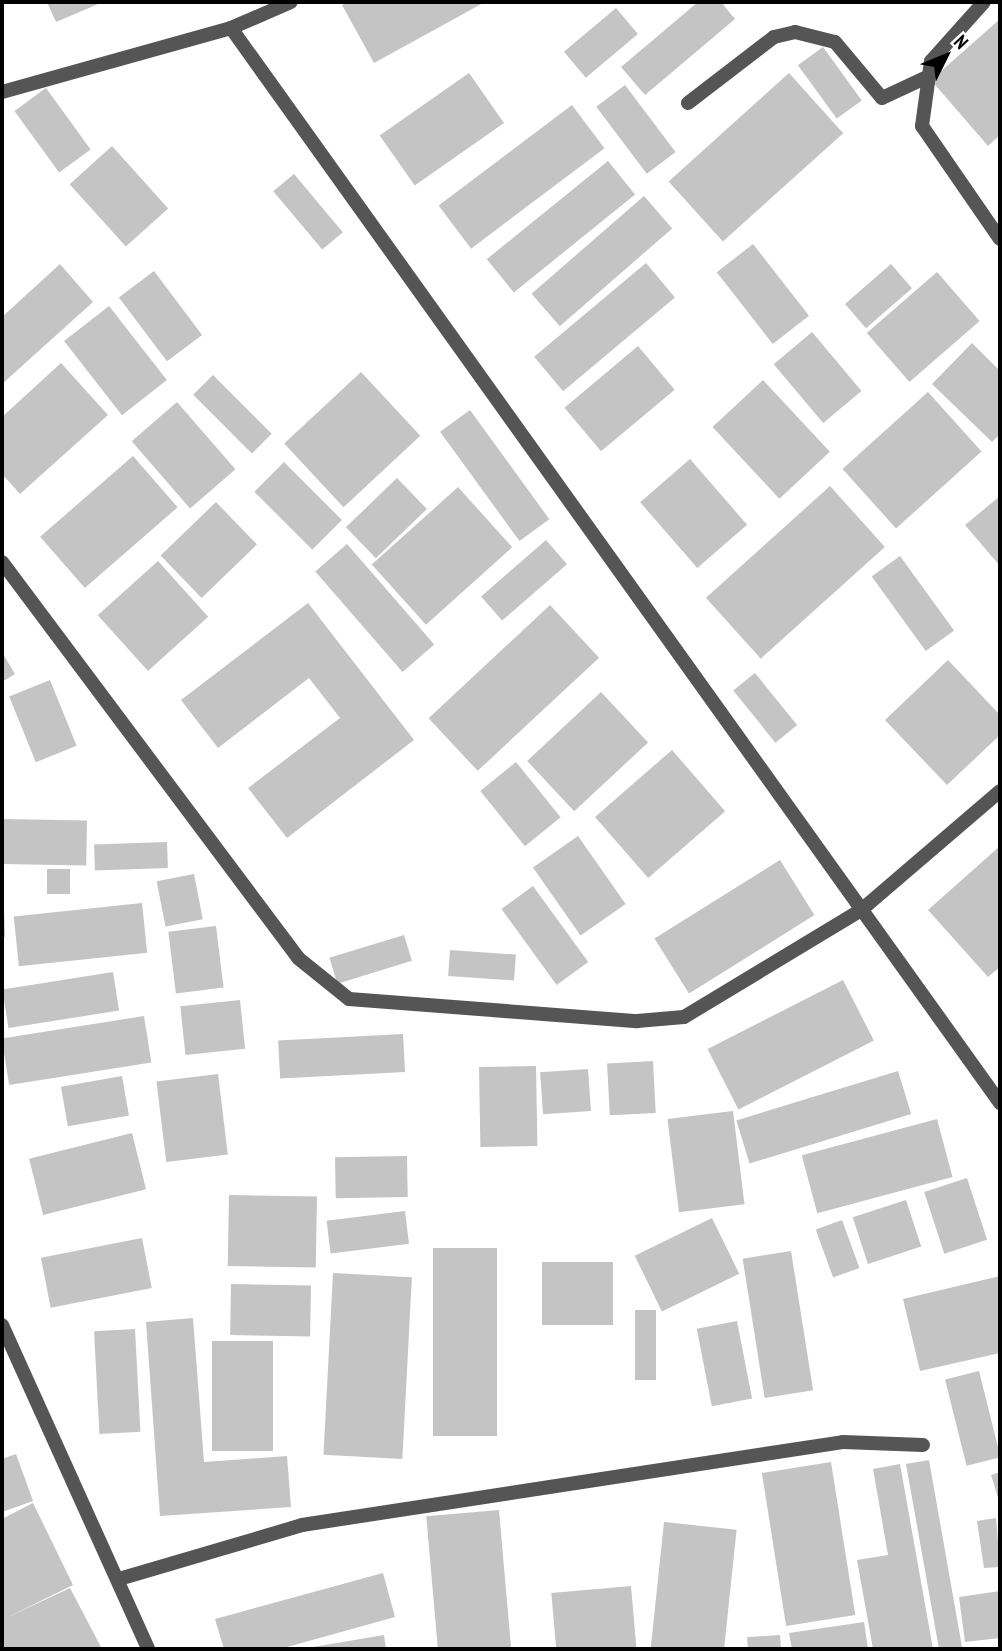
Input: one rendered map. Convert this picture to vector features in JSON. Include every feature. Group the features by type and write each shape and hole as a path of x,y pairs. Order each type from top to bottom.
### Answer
{"street":[{"path":"2,92 230,28 291,2"},
{"path":"984,2 940,46 925,78 922,126 1000,239"},
{"path":"230,28 1000,1103"},
{"path":"688,103 774,37 795,32 835,42 882,98 925,78"},
{"path":"2,562 289,947 342,996 664,1022 737,991 860,911 1000,791"},
{"path":"2,1325 119,1579 148,1649"},
{"path":"119,1579 302,1525 843,1442 922,1445"}],"building":[{"path":"47,2 103,2 56,22"},
{"path":"348,2 485,2 374,63 342,5"},
{"path":"698,2 721,2 735,19 645,95 621,67"},
{"path":"616,8 638,34 586,78 564,52"},
{"path":"1000,19 1000,135 988,146 931,80"},
{"path":"823,47 862,100 837,119 798,65"},
{"path":"469,73 504,123 415,185 380,136"},
{"path":"789,73 843,133 723,242 669,181"},
{"path":"625,85 676,152 647,174 596,107"},
{"path":"46,88 91,149 59,172 14,111"},
{"path":"572,105 604,148 471,249 439,206"},
{"path":"112,146 168,208 126,247 70,184"},
{"path":"608,161 635,194 514,293 487,259"},
{"path":"294,174 343,232 322,250 273,191"},
{"path":"644,196 672,228 560,326 532,294"},
{"path":"753,244 809,316 773,344 717,272"},
{"path":"646,263 675,297 563,391 534,357"},
{"path":"60,264 93,302 2,384 2,317"},
{"path":"891,264 912,288 866,328 845,304"},
{"path":"154,271 202,335 167,361 119,297"},
{"path":"937,272 980,321 909,382 867,333"},
{"path":"109,306 167,380 122,415 64,341"},
{"path":"812,332 861,391 823,423 774,364"},
{"path":"972,343 1000,371 1000,434 992,442 932,384"},
{"path":"638,346 675,390 601,451 564,408"},
{"path":"61,363 108,415 20,494 2,474 2,417"},
{"path":"361,372 420,436 344,507 284,444"},
{"path":"213,375 272,434 252,453 193,395"},
{"path":"763,380 830,452 779,499 713,427"},
{"path":"928,392 982,451 896,528 843,469"},
{"path":"177,402 235,469 190,509 132,441"},
{"path":"470,410 549,519 519,541 440,432"},
{"path":"133,456 178,507 85,588 40,537"},
{"path":"690,459 747,525 697,568 640,502"},
{"path":"284,462 342,520 312,550 254,492"},
{"path":"397,478 427,509 376,558 346,527"},
{"path":"830,486 885,547 761,659 706,598"},
{"path":"458,487 512,547 426,625 372,565"},
{"path":"1000,496 1000,566 965,525"},
{"path":"216,502 257,544 202,598 161,555"},
{"path":"546,540 567,564 502,621 481,596"},
{"path":"347,544 434,644 403,672 315,572"},
{"path":"900,556 954,630 926,651 872,577"},
{"path":"158,561 208,617 148,671 98,615"},
{"path":"308,603 414,740 287,838 248,788 340,718 309,678 218,748 181,700"},
{"path":"550,605 599,658 478,771 429,718"},
{"path":"2,652 15,674 2,682"},
{"path":"948,660 1000,715 1000,735 947,785 885,720"},
{"path":"755,673 797,725 775,743 733,691"},
{"path":"50,680 77,746 36,762 9,696"},
{"path":"601,692 648,742 574,811 527,761"},
{"path":"672,750 725,811 648,878 595,817"},
{"path":"516,762 561,817 525,846 480,791"},
{"path":"2,819 87,820 86,865 2,864"},
{"path":"578,836 626,904 581,936 533,868"},
{"path":"167,842 168,868 95,871 94,845"},
{"path":"1000,846 1000,967 988,977 928,910"},
{"path":"780,860 814,915 689,994 654,938"},
{"path":"47,869 70,869 70,894 47,894"},
{"path":"194,874 203,919 165,926 157,881"},
{"path":"533,886 588,962 557,985 501,909"},
{"path":"142,903 147,953 19,966 14,916"},
{"path":"4,910 5,937 2,937"},
{"path":"216,926 224,988 176,993 168,932"},
{"path":"404,935 412,961 337,984 329,958"},
{"path":"450,950 516,955 514,981 448,976"},
{"path":"113,972 119,1011 8,1028 2,990"},
{"path":"843,980 874,1041 738,1110 708,1049"},
{"path":"240,1000 245,1049 185,1055 180,1006"},
{"path":"144,1016 151,1062 9,1085 2,1038"},
{"path":"403,1034 405,1072 280,1078 278,1041"},
{"path":"653,1061 656,1113 610,1115 607,1063"},
{"path":"536,1066 537,1146 480,1147 479,1067"},
{"path":"588,1069 591,1111 543,1114 540,1072"},
{"path":"898,1071 911,1114 750,1163 736,1120"},
{"path":"218,1074 228,1154 166,1162 156,1082"},
{"path":"122,1076 129,1115 68,1126 61,1087"},
{"path":"733,1111 744,1204 679,1212 667,1119"},
{"path":"937,1119 953,1177 817,1213 802,1155"},
{"path":"132,1133 146,1189 43,1215 29,1159"},
{"path":"407,1156 408,1197 336,1198 335,1157"},
{"path":"967,1178 987,1240 944,1254 924,1192"},
{"path":"229,1195 317,1197 316,1268 228,1266"},
{"path":"906,1200 921,1247 868,1264 853,1217"},
{"path":"405,1211 409,1244 331,1253 327,1221"},
{"path":"712,1218 739,1274 662,1311 635,1256"},
{"path":"842,1220 859,1268 833,1278 816,1230"},
{"path":"142,1238 152,1288 51,1308 41,1258"},
{"path":"433,1248 497,1248 497,1436 433,1436"},
{"path":"791,1251 813,1390 765,1398 743,1259"},
{"path":"542,1262 613,1262 613,1325 542,1325"},
{"path":"333,1273 412,1277 402,1459 323,1455"},
{"path":"1000,1276 1000,1353 920,1371 903,1299"},
{"path":"231,1284 311,1285 310,1336 230,1335"},
{"path":"635,1310 656,1310 656,1380 635,1380"},
{"path":"193,1318 204,1462 287,1456 291,1507 160,1516 146,1322"},
{"path":"737,1321 752,1399 712,1406 697,1329"},
{"path":"135,1329 140,1432 99,1434 94,1331"},
{"path":"212,1341 273,1341 273,1451 212,1451"},
{"path":"979,1371 1000,1457 967,1466 945,1379"},
{"path":"16,1454 33,1501 2,1512 2,1459"},
{"path":"929,1460 962,1647 939,1649 906,1464"},
{"path":"831,1462 855,1615 786,1626 762,1473"},
{"path":"900,1464 933,1649 873,1649 857,1560 888,1555 873,1469"},
{"path":"1000,1472 1000,1504 991,1475"},
{"path":"33,1503 73,1585 4,1619 70,1588 102,1649 2,1649 2,1519"},
{"path":"499,1510 511,1649 438,1649 426,1516"},
{"path":"996,1518 1000,1567 984,1568 977,1521"},
{"path":"664,1522 737,1530 724,1649 651,1649"},
{"path":"383,1573 395,1617 280,1649 224,1649 215,1619"},
{"path":"631,1586 636,1649 556,1649 551,1593"},
{"path":"1000,1591 1000,1638 965,1642 959,1597"},
{"path":"864,1622 868,1649 792,1649 789,1633"},
{"path":"384,1635 386,1649 313,1649 313,1647"},
{"path":"780,1635 781,1649 748,1649 747,1637"}]}
